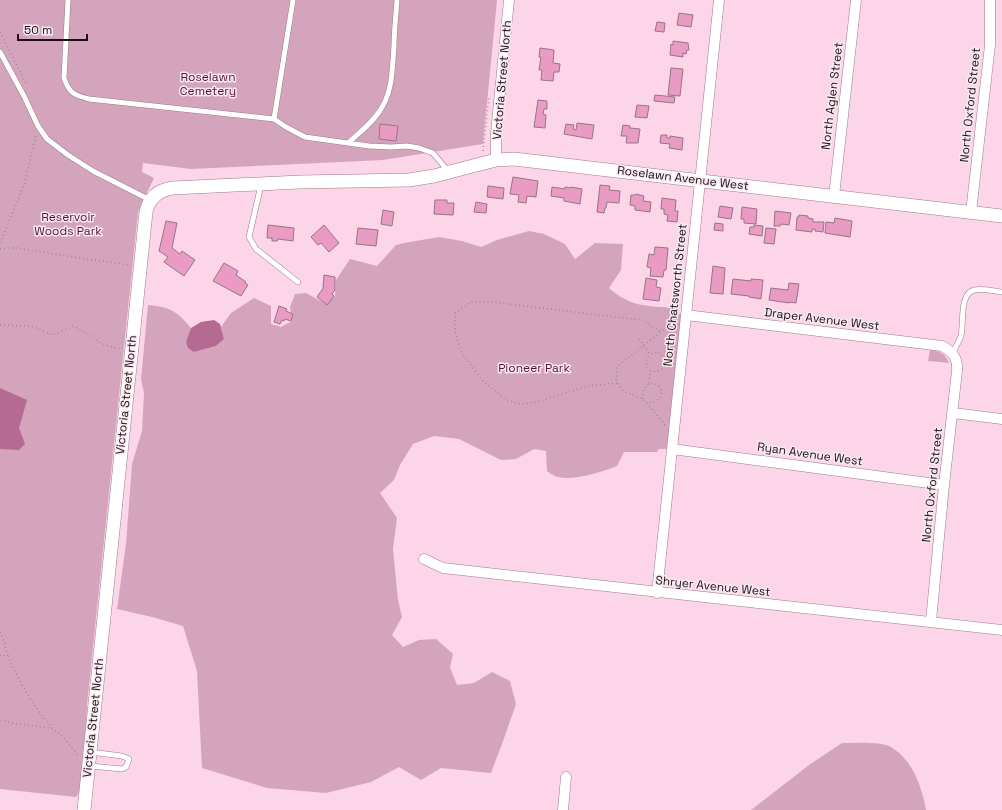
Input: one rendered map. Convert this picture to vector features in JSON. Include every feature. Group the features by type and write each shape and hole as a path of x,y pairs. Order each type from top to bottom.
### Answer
{"street":[{"name":"Victoria Street North","path":"496,160 496,133 509,0"},
{"name":"North Chatsworth Street","path":"657,593 719,0"},
{"name":"North Aglen Street","path":"834,196 856,0"},
{"name":"North Oxford Street","path":"971,212 990,44 990,0"},
{"name":"Roselawn Avenue West","path":"262,184 410,180 434,176 496,160 514,159 535,160 1002,216"},
{"path":"150,200 160,191 166,189 262,184"},
{"name":"Victoria Street North","path":"84,810 89,766 84,754 139,268 146,212 150,200"},
{"name":"Draper Avenue West","path":"686,317 942,346 953,353"},
{"name":"North Oxford Street","path":"931,621 944,485 958,363 953,353"},
{"path":"953,413 1002,419"},
{"name":"Ryan Avenue West","path":"672,449 944,485"},
{"name":"Shryer Avenue West","path":"424,559 443,568 657,593 931,621 1002,630"},
{"path":"563,810 566,777"}],"lane":[{"path":"68,0 64,78 67,88 75,95 89,99 274,118 286,128 305,137 369,146 407,146 419,148 433,153 449,172"},
{"path":"274,118 293,0"},
{"path":"348,143 380,112 388,95 393,73 397,0"},
{"path":"0,52 24,96 38,126 47,139 93,171 150,200"},
{"path":"262,184 249,238 256,249 298,282"},
{"path":"953,353 961,335 964,301 966,295 975,290 1002,292"},
{"path":"84,754 122,756 129,759 126,767 122,769 89,766"}],"path":[{"path":"0,32 26,81 28,89"},
{"path":"0,243 24,185 38,126"},
{"path":"0,249 17,248 73,258 132,265"},
{"path":"617,383 588,386 537,402 521,404 506,400 482,380 462,353 454,332 456,313 471,302 492,302 633,318 643,320 661,332"},
{"path":"674,429 668,428 643,399 623,391 617,383 617,368 661,332 679,319 686,317"},
{"path":"0,325 31,326 53,335 74,326 105,345 120,349"},
{"path":"639,339 650,354"},
{"path":"643,399 643,391 649,383 650,371 646,366 647,359 650,354 654,352 661,354 666,360 664,368 660,371 650,371"},
{"path":"646,403 657,402 661,396 658,385 649,383"},
{"path":"0,632 16,674 42,716 77,754 84,754"},
{"path":"0,655 8,656"},
{"path":"0,720 16,724 52,728"}],"green space":[{"path":"0,0 497,0 483,144 383,160 191,169 143,163 142,172 154,178 138,212 87,705 83,772 76,797 0,789"},
{"name":"Pioneer Park","path":"529,231 544,234 565,244 575,259 595,243 623,244 621,270 609,288 624,299 632,302 648,306 674,308 674,313 681,314 667,449 659,449 657,452 624,452 617,466 580,477 565,478 557,477 547,471 546,451 534,449 516,459 501,460 459,439 434,436 413,444 400,465 394,480 380,493 397,518 393,549 398,600 402,617 392,635 403,647 419,640 436,639 453,654 450,667 457,685 474,683 492,672 510,681 516,704 491,773 441,768 421,780 399,767 371,782 326,793 267,788 202,768 197,671 183,626 117,609 126,544 132,464 142,431 144,393 141,379 148,305 162,307 172,311 191,328 186,343 194,352 216,346 224,339 221,327 231,313 254,298 271,306 271,324 281,327 292,321 290,307 295,294 306,293 326,304 335,296 336,280 350,259 377,266 396,245 404,243 439,237 462,241 481,247 497,240"},
{"path":"930,350 942,353 949,363 928,361"},
{"path":"842,743 881,744 887,745 898,752 905,759 915,774 922,792 926,810 751,810 809,765"}],"shaded area":[{"path":"214,320 220,324 224,339 216,346 194,352 188,348 186,342 191,328 201,322"},
{"path":"0,388 27,400 19,428 25,444 19,450 0,449"}],"building":[{"path":"679,13 693,15 691,27 677,25"},
{"path":"657,22 665,23 664,32 655,31"},
{"path":"673,41 688,43 689,50 687,50 686,54 683,53 683,57 670,55 671,44 673,45"},
{"path":"540,48 554,50 553,63 560,64 559,72 554,72 553,81 541,80 542,70 539,70 541,57 539,57"},
{"path":"671,68 683,69 680,96 668,95"},
{"path":"655,95 675,97 674,103 654,101"},
{"path":"538,100 547,101 547,109 544,109 543,114 546,115 545,128 534,127"},
{"path":"637,105 649,106 647,118 635,117"},
{"path":"577,123 594,125 592,139 564,134 566,124 574,125 573,129 576,130"},
{"path":"380,124 398,126 396,141 379,139"},
{"path":"623,125 630,126 630,128 640,129 638,143 626,143 627,136 621,136"},
{"path":"661,135 667,135 667,138 670,138 670,136 683,138 682,150 669,148 670,144 660,143"},
{"path":"513,177 538,181 536,197 527,196 526,203 518,202 519,195 510,194"},
{"path":"600,185 610,186 609,190 620,191 619,203 607,202 604,213 597,212"},
{"path":"488,186 504,188 503,199 487,197"},
{"path":"552,187 565,189 565,187 571,187 582,189 580,204 564,201 564,198 551,196"},
{"path":"636,194 644,196 643,201 651,202 650,212 635,210 635,206 630,205 631,195"},
{"path":"662,198 676,200 675,211 678,211 677,222 667,221 668,215 664,214 664,209 661,209"},
{"path":"435,200 447,200 447,203 454,203 453,215 434,214"},
{"path":"476,202 487,204 486,213 474,212"},
{"path":"720,206 733,208 731,219 718,217"},
{"path":"742,207 757,209 756,224 744,223 744,219 741,219"},
{"path":"383,210 394,212 392,226 381,224"},
{"path":"775,211 791,213 789,225 781,224 780,226 774,226"},
{"path":"799,215 808,216 808,218 813,219 813,222 824,222 823,232 815,231 815,229 812,229 812,232 796,230 797,217 799,217"},
{"path":"835,218 852,221 850,237 825,233 826,222 834,223"},
{"path":"166,221 177,223 172,248 180,254 182,251 195,260 184,276 164,262 168,257 159,251"},
{"path":"715,223 723,224 723,231 714,230"},
{"path":"268,225 294,228 293,241 278,239 277,241 272,241 272,238 267,238"},
{"path":"324,225 339,243 329,252 321,243 318,245 311,237"},
{"path":"754,225 763,226 762,236 749,234 750,227 754,227"},
{"path":"358,228 378,230 376,246 356,244"},
{"path":"766,228 776,229 774,244 764,243"},
{"path":"655,247 668,248 666,270 664,270 663,277 650,276 651,268 647,267 649,254 654,255"},
{"path":"224,263 238,271 236,275 248,285 241,296 213,281"},
{"path":"713,266 725,268 723,294 710,293"},
{"path":"324,275 335,277 335,290 332,294 334,296 327,305 317,297 324,287"},
{"path":"646,278 657,280 656,287 661,288 659,301 643,299"},
{"path":"733,279 751,281 751,279 763,280 761,299 731,294"},
{"path":"789,283 799,284 796,303 769,300 771,288 788,290"},
{"path":"279,306 287,309 286,311 293,314 291,321 285,319 284,321 282,320 280,324 274,322"}],"park label":[{"name":"Roselawn Cemetery","path":"208,84"},
{"name":"Reservoir Woods Park","path":"68,224"}]}
